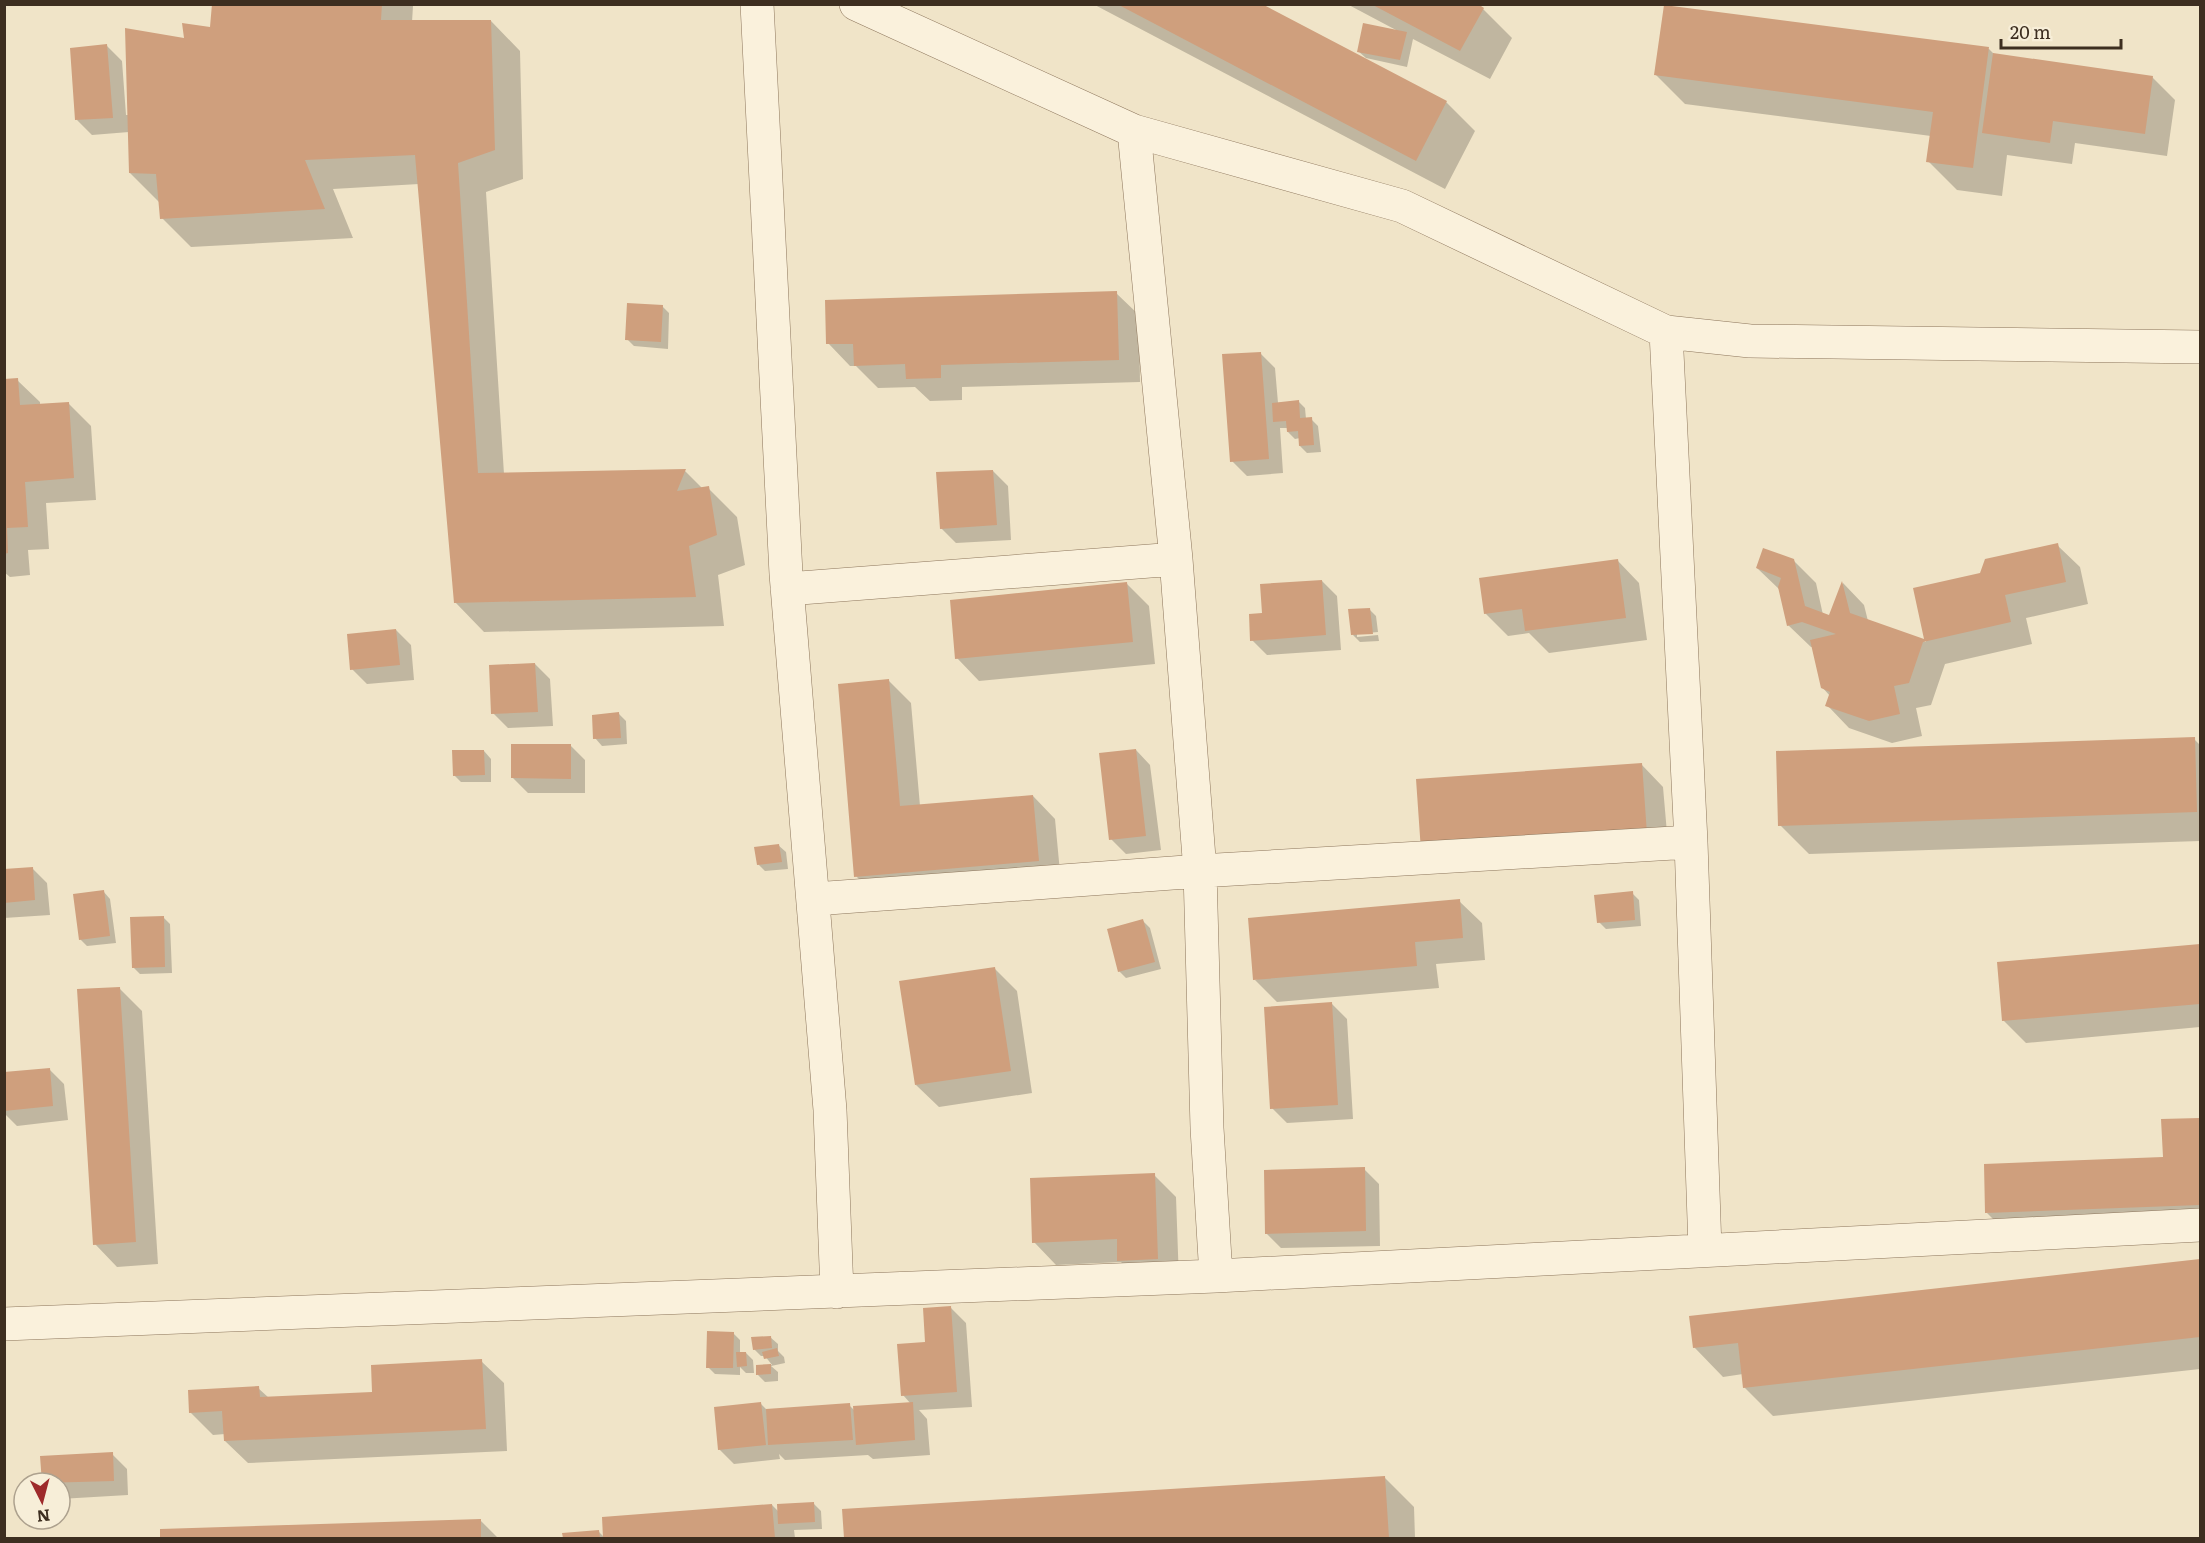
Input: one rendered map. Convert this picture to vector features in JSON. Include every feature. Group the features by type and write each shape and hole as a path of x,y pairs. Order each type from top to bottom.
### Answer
{"street":[{"path":"757,4 787,589 830,1110 837,1292"},
{"path":"856,4 1134,131 1402,206 1666,332 1750,341 2200,347"},
{"path":"1134,131 1176,559 1200,871 1207,1128 1216,1276"},
{"path":"1666,332 1691,842 1705,1250"},
{"path":"787,589 1176,559"},
{"path":"814,899 1200,871 1691,842"},
{"path":"4,1324 1216,1276 2200,1225"}],"building":[{"path":"212,4 382,4 381,20 491,20 495,150 458,163 478,473 686,469 677,491 709,486 717,535 689,546 696,597 454,603 415,155 305,160 325,209 160,219 156,174 129,173 125,28 184,38 182,23 210,27"},
{"path":"1117,4 1262,4 1447,101 1416,161"},
{"path":"1371,4 1478,4 1484,8 1460,51"},
{"path":"1664,5 1989,47 1973,168 1926,162 1933,112 1654,75"},
{"path":"1363,23 1407,32 1400,60 1357,52"},
{"path":"107,44 113,118 75,120 70,48"},
{"path":"1993,53 2153,76 2145,134 2053,121 2050,143 1982,133"},
{"path":"1117,291 1119,360 941,365 941,378 906,379 905,364 854,366 853,344 826,344 825,300"},
{"path":"627,303 663,305 661,342 625,340"},
{"path":"1261,352 1269,459 1230,462 1222,354"},
{"path":"18,378 20,405 69,402 74,478 25,482 28,527 7,528 8,553 4,554 4,379"},
{"path":"1299,400 1300,418 1312,417 1314,445 1299,446 1298,431 1287,432 1286,421 1273,422 1272,403"},
{"path":"993,470 997,525 940,529 936,472"},
{"path":"2058,543 2066,582 2005,595 2011,622 1923,642 1909,683 1894,686 1900,714 1869,721 1825,706 1830,692 1821,688 1810,640 1836,634 1802,622 1787,626 1778,587 1781,578 1756,568 1763,548 1794,559 1805,606 1829,615 1842,581 1850,613 1924,639 1913,588 1980,573 1985,559"},
{"path":"1618,559 1626,618 1525,631 1522,609 1484,614 1479,578"},
{"path":"1322,580 1326,635 1250,641 1249,614 1262,613 1260,584"},
{"path":"1127,582 1133,642 955,659 950,600"},
{"path":"1370,608 1373,634 1351,635 1348,609"},
{"path":"396,629 400,665 350,670 347,634"},
{"path":"535,663 538,712 491,714 489,665"},
{"path":"889,679 900,806 1033,795 1039,861 854,877 838,684"},
{"path":"619,712 621,738 593,739 592,715"},
{"path":"2195,737 2197,812 1778,826 1776,751"},
{"path":"511,744 571,744 571,779 511,778"},
{"path":"1136,749 1146,836 1109,840 1099,753"},
{"path":"452,750 484,750 485,775 453,776"},
{"path":"1642,763 1647,834 1421,851 1416,779"},
{"path":"779,844 782,862 757,865 754,847"},
{"path":"33,867 35,900 4,903 4,869"},
{"path":"104,890 110,936 79,940 73,894"},
{"path":"1633,891 1635,920 1597,923 1594,895"},
{"path":"1460,899 1463,938 1415,942 1417,966 1253,980 1248,918"},
{"path":"164,916 165,967 132,968 130,917"},
{"path":"1143,919 1155,962 1118,972 1107,929"},
{"path":"2200,944 2200,1004 2002,1021 1997,962"},
{"path":"995,967 1011,1071 915,1085 899,981"},
{"path":"120,987 136,1242 93,1245 77,989"},
{"path":"1332,1002 1338,1105 1270,1109 1264,1007"},
{"path":"50,1068 53,1106 4,1111 4,1072"},
{"path":"2200,1118 2200,1205 1985,1213 1984,1164 2163,1157 2161,1119"},
{"path":"1365,1167 1366,1231 1265,1234 1264,1170"},
{"path":"1155,1173 1158,1259 1117,1261 1117,1239 1032,1243 1030,1178"},
{"path":"2200,1259 2200,1337 1743,1388 1738,1343 1693,1348 1689,1316"},
{"path":"951,1306 957,1392 901,1396 897,1344 925,1342 923,1308"},
{"path":"707,1331 734,1332 733,1368 706,1368"},
{"path":"771,1336 772,1348 753,1350 751,1337"},
{"path":"777,1348 779,1356 764,1359 762,1352"},
{"path":"736,1352 746,1352 747,1366 737,1367"},
{"path":"482,1359 486,1429 224,1441 222,1411 189,1413 188,1390 259,1386 260,1397 372,1392 371,1365"},
{"path":"771,1364 771,1374 756,1375 756,1365"},
{"path":"761,1402 766,1445 718,1450 714,1407"},
{"path":"913,1402 915,1440 856,1445 853,1406"},
{"path":"850,1403 853,1440 768,1445 766,1409"},
{"path":"113,1452 114,1481 72,1482 72,1471 41,1471 40,1456"},
{"path":"1385,1476 1389,1538 844,1538 842,1509"},
{"path":"814,1502 815,1522 778,1524 777,1504"},
{"path":"772,1504 775,1538 603,1538 602,1517"},
{"path":"481,1519 481,1538 160,1538 160,1529"},
{"path":"599,1530 600,1538 563,1538 562,1533"}]}
